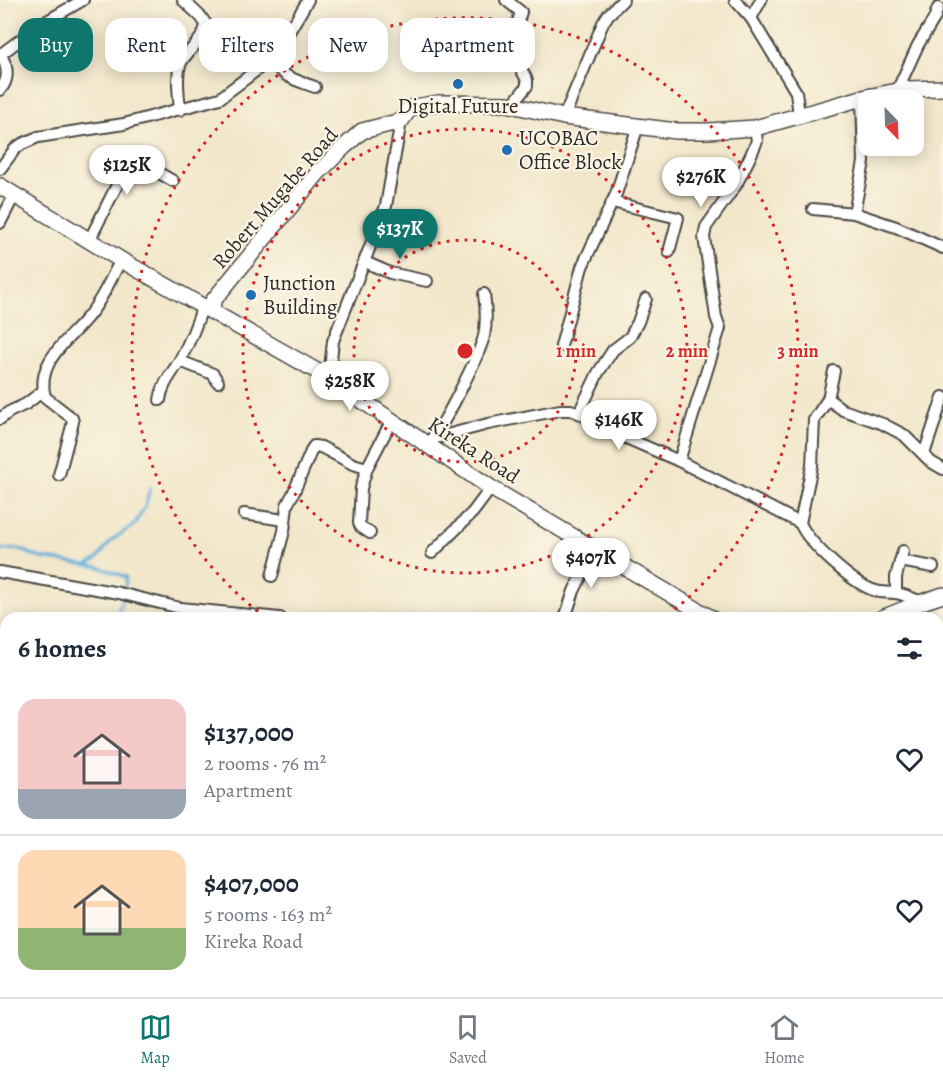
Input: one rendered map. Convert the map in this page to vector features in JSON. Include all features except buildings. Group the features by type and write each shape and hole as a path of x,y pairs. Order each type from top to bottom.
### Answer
{"street":[{"path":"0,90 7,81 7,71 0,54 40,25 83,0"},
{"path":"180,110 181,63 205,32 206,24 183,0"},
{"path":"296,20 308,0"},
{"path":"506,0 521,12 511,42 511,51 527,80 527,86 512,105"},
{"path":"564,117 603,23 622,0"},
{"path":"735,0 751,18 796,92 799,115"},
{"path":"751,18 761,0"},
{"path":"897,90 938,8"},
{"path":"0,169 15,149 38,137 124,124 220,98 254,72"},
{"path":"281,72 315,87"},
{"name":"Robert Mugabe Road","path":"912,90 943,88"},
{"name":"Robert Mugabe Road","path":"207,308 317,174 344,147 362,131 401,121 410,108 438,103 468,102 512,105 564,117 676,131 755,128 858,99"},
{"path":"329,378 333,341 386,206 401,121"},
{"path":"561,346 582,267 612,202 638,126"},
{"path":"679,461 720,328 705,252 706,226 736,185 750,158 757,141 755,128"},
{"path":"854,213 864,156"},
{"path":"88,241 118,183 127,160 131,158 137,160 173,181"},
{"name":"Kireka Road","path":"0,186 88,241 329,378 428,441 491,488 701,612"},
{"path":"0,223 14,196"},
{"path":"612,202 678,218 669,252"},
{"path":"813,210 854,213 896,227 943,248"},
{"path":"59,475 73,422 72,418 45,397 43,384 50,360 91,313 121,260"},
{"path":"365,262 390,273 427,281"},
{"path":"428,441 444,421 481,347 486,317 484,294"},
{"path":"579,413 601,367 613,350 630,337 646,299"},
{"path":"160,400 166,381 180,361 207,308"},
{"path":"180,361 213,374 218,382"},
{"path":"800,523 812,466 814,420 828,399 834,370"},
{"path":"0,419 43,391"},
{"path":"924,454 943,397"},
{"path":"828,399 843,410 883,424 904,435 931,462 943,469"},
{"path":"428,441 488,424 560,410 571,410 679,461 800,523 809,538 847,575 861,585 877,592 896,593 921,602"},
{"path":"370,532 361,527 359,522 362,488 367,468 392,420"},
{"path":"272,576 284,531 286,505 314,446 367,468"},
{"path":"432,553 473,512 491,488"},
{"path":"244,514 284,520"},
{"path":"567,612 574,591 594,550"},
{"path":"896,593 894,588 902,556 933,567"},
{"path":"0,572 124,594 180,608 220,612"},
{"path":"897,612 943,595"}],"waterway":[{"path":"87,565 97,559 112,540 134,525 145,507 150,488"},
{"path":"0,550 19,549 41,558 99,567 126,577 125,591"},
{"path":"118,612 123,598"}],"place":[{"name":"Digital Future","path":"458,84"},
{"name":"UCOBAC Office Block","path":"507,150"},
{"name":"Junction Building","path":"251,295"}]}
